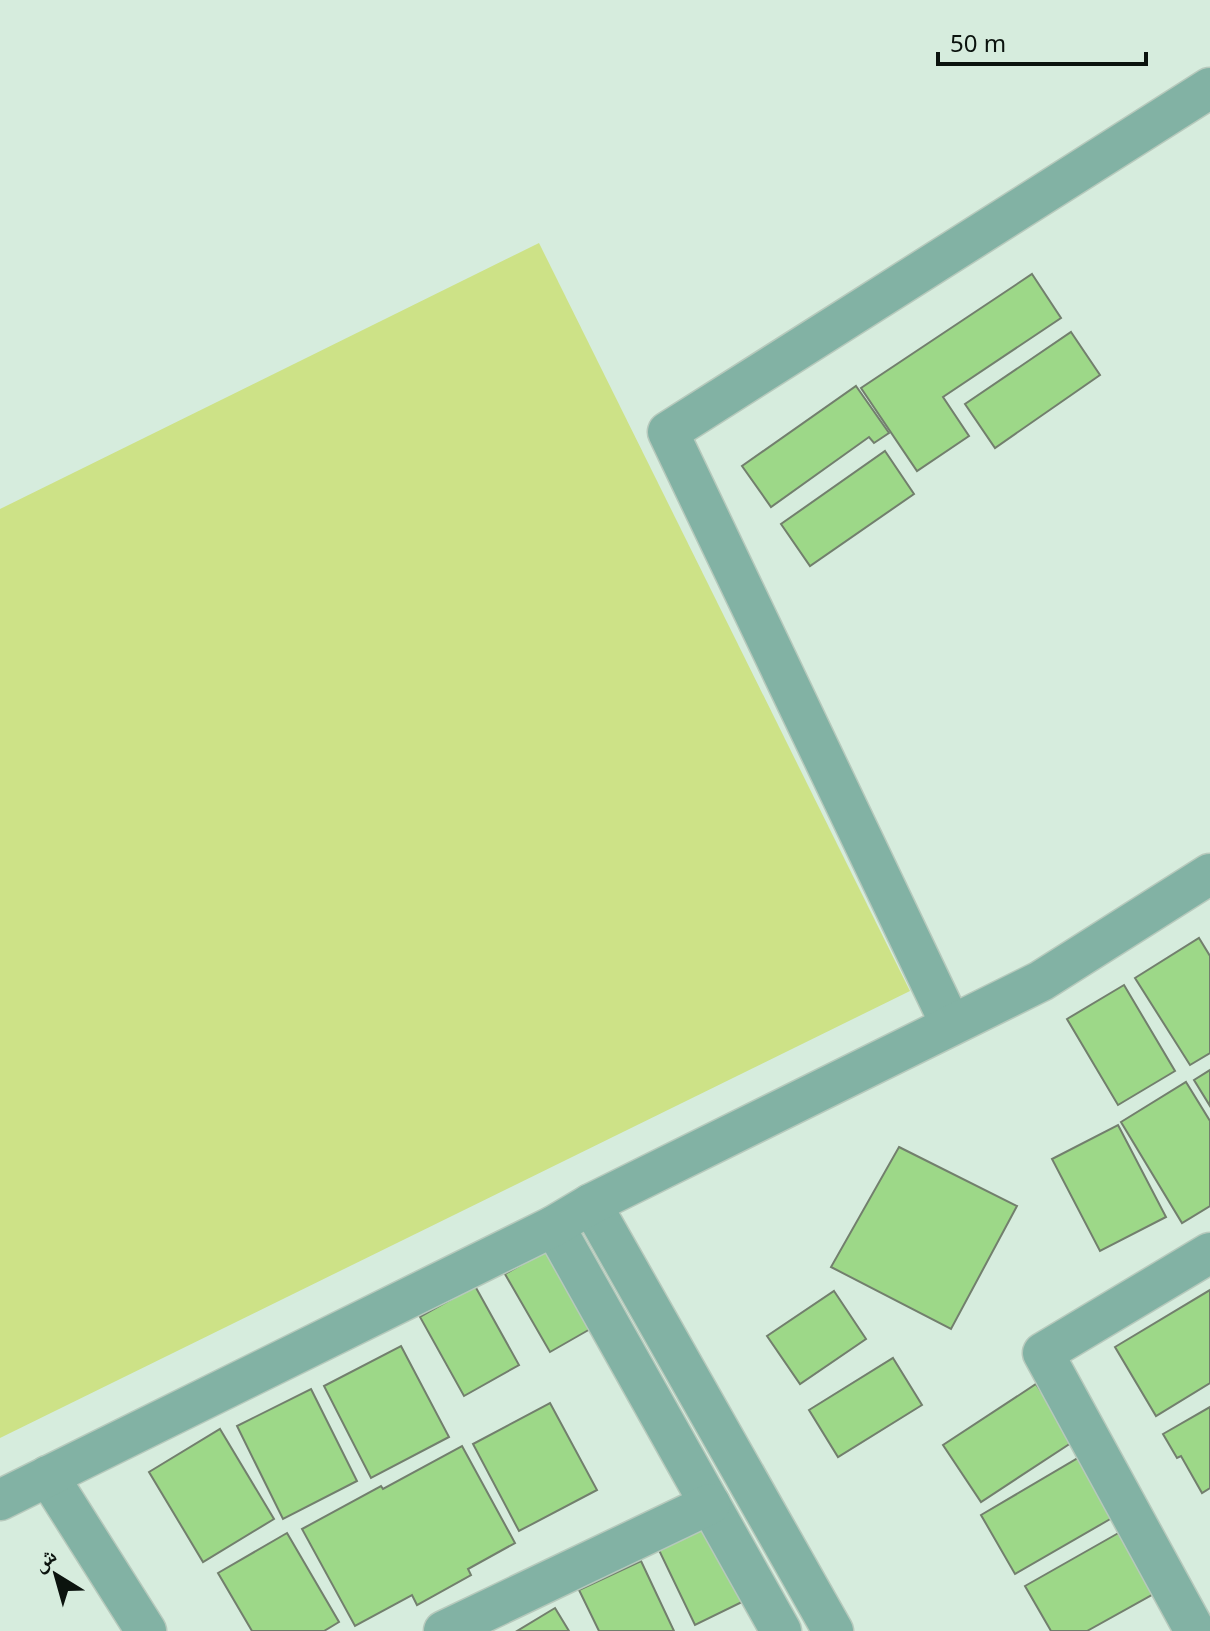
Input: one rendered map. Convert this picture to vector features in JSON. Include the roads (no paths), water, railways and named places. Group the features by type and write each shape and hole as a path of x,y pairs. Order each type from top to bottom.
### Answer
{"street":[{"path":"951,1025 668,432 1210,88"},
{"path":"0,1500 1041,981 1210,874"},
{"path":"591,1204 833,1631"},
{"path":"554,1226 781,1631"},
{"path":"1195,1631 1043,1353 1210,1253"},
{"path":"48,1476 146,1631"},
{"path":"444,1631 710,1504"}]}
